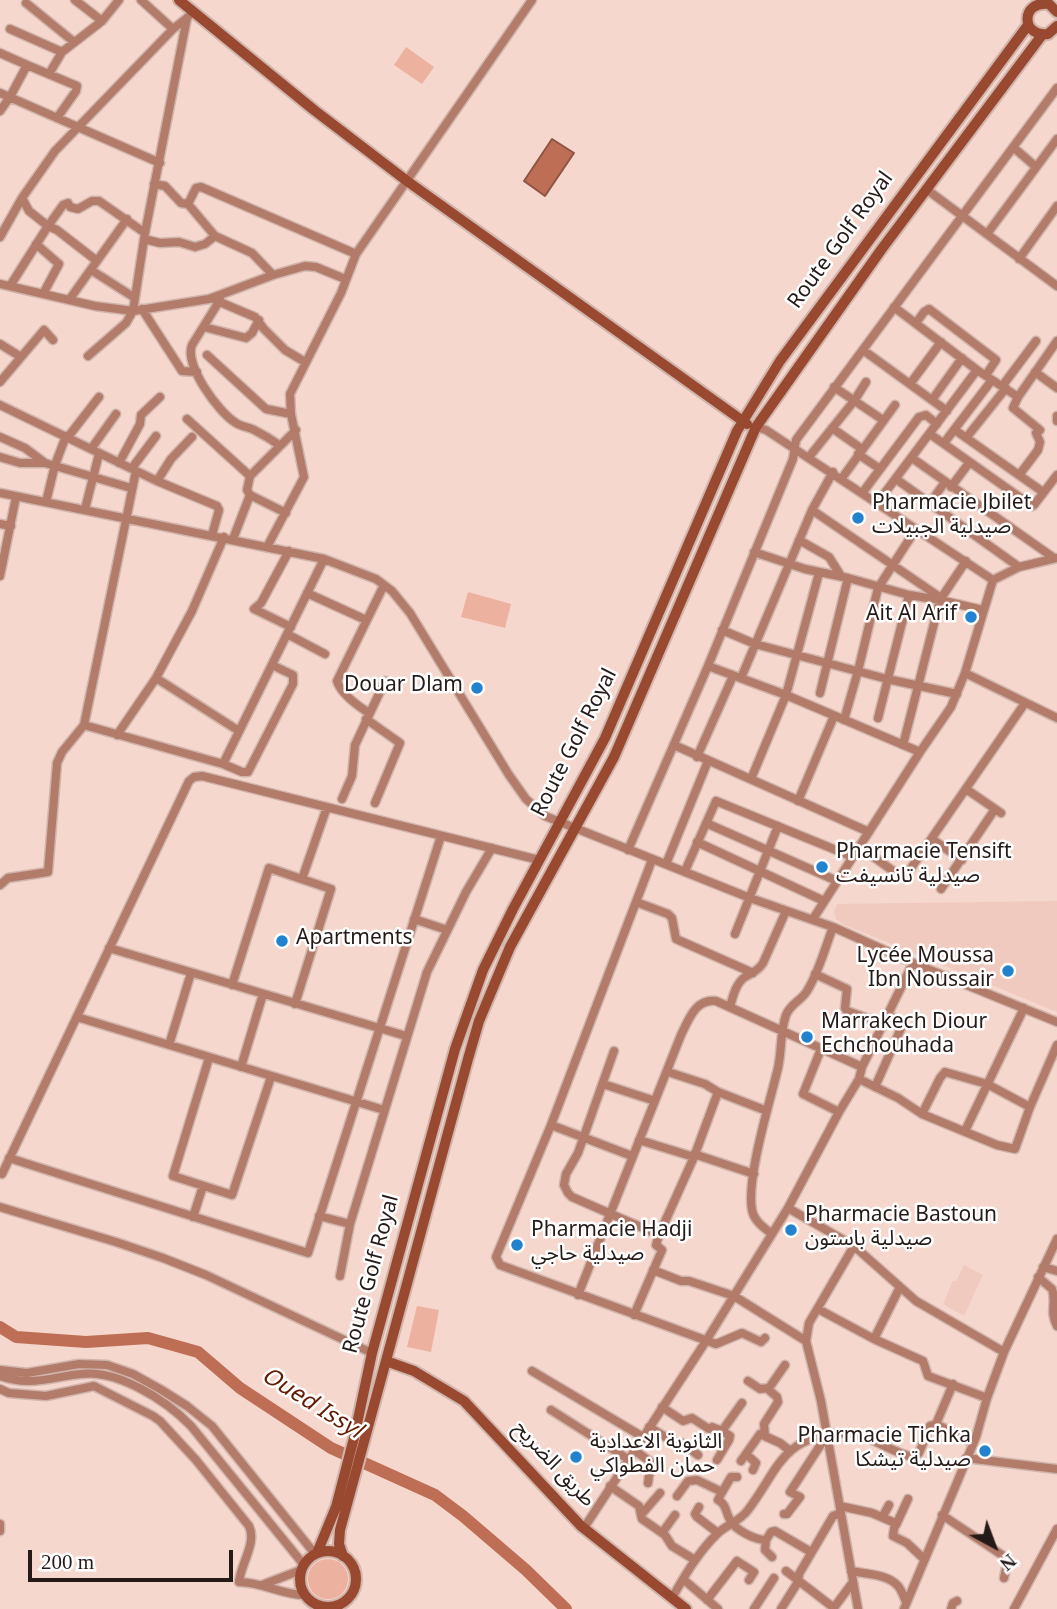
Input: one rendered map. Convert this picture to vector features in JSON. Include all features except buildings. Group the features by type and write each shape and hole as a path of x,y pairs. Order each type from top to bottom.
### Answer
{"street":[{"path":"75,0 102,21"},
{"path":"49,74 62,52 102,21 119,0"},
{"path":"141,0 173,29"},
{"path":"178,0 190,15 407,181 743,423 766,430 833,472 993,580"},
{"path":"267,547 304,477 291,414 290,394 356,254 532,0"},
{"path":"26,3 74,42"},
{"name":"Route Golf Royal","path":"360,1439 372,1353 455,1049 483,970 611,726 709,492 743,423 780,361 1028,25 1030,10 1038,4 1049,4 1057,11"},
{"path":"0,237 22,198 55,151 173,29 190,15"},
{"path":"190,15 171,93 135,298 137,310 183,371 197,372"},
{"path":"1028,25 1034,32 1049,35"},
{"name":"Route Golf Royal","path":"343,1556 339,1536 348,1482 386,1361 479,1021 510,947 614,757 756,427 926,189 1057,26"},
{"path":"10,29 62,52"},
{"path":"0,53 76,84 77,87 57,118"},
{"path":"0,111 27,65"},
{"path":"628,850 708,666 793,459 796,440 1057,88"},
{"path":"0,93 160,163"},
{"path":"987,234 1057,139"},
{"path":"1013,147 1036,167"},
{"path":"154,184 164,186 181,202 188,204 215,236 252,253 273,275"},
{"path":"188,204 196,188 201,187 356,254"},
{"path":"926,189 1057,286"},
{"path":"22,198 29,211 68,237 97,261"},
{"path":"10,286 48,226 63,205 68,203 70,207 78,209 96,200 127,219 144,236 160,243 179,242 195,247 205,244 215,236"},
{"path":"1019,259 1057,206"},
{"path":"69,300 127,219"},
{"path":"36,244 59,264 43,294"},
{"path":"0,284 69,300 137,310 209,299 299,267 311,266 345,279"},
{"path":"91,270 135,298"},
{"path":"209,299 220,300 259,320 264,329 285,350 305,362"},
{"path":"220,300 190,352 197,372 203,386 225,415 279,445"},
{"path":"894,307 977,370 1018,397"},
{"path":"916,323 928,308 995,358 996,362 989,378 944,443"},
{"path":"88,356 137,310"},
{"path":"204,327 247,337 259,320"},
{"path":"0,382 44,330 53,340"},
{"path":"966,438 1036,341"},
{"path":"1020,474 1038,450 1040,442 1036,433 1040,430 1013,408 1057,341"},
{"path":"910,384 941,342"},
{"path":"0,344 21,357"},
{"path":"863,350 947,411"},
{"path":"207,355 266,409 291,414"},
{"path":"932,400 962,358"},
{"path":"878,502 977,370"},
{"path":"1035,372 1057,387"},
{"path":"809,457 866,382"},
{"path":"834,387 883,420"},
{"path":"46,502 55,466 67,437 99,397"},
{"path":"119,463 140,424 141,415 160,397"},
{"path":"0,405 157,481 217,506 219,510 212,535"},
{"path":"842,478 895,405"},
{"path":"85,509 95,451 116,414"},
{"path":"863,492 919,416 926,415 937,424"},
{"path":"187,419 250,476"},
{"path":"832,428 880,469"},
{"path":"286,513 250,495 247,490 250,476 296,430"},
{"path":"955,430 1043,492"},
{"path":"930,434 1032,506 1057,475"},
{"path":"0,885 8,878 48,872 57,763 62,752 84,725 134,470 156,436"},
{"path":"157,481 171,459 192,436"},
{"path":"0,437 17,443 45,463"},
{"path":"0,457 24,463 45,463 131,488"},
{"path":"912,458 1055,558"},
{"path":"982,472 994,458"},
{"path":"930,503 970,463"},
{"path":"697,757 755,644 812,510 833,472"},
{"path":"896,479 1019,567"},
{"path":"0,493 289,551 324,559 364,573 384,585 402,602 516,786 536,809 559,823 750,898 813,919 1057,1021"},
{"path":"117,735 156,678 250,495"},
{"path":"0,576 3,550 16,497"},
{"path":"812,510 941,599"},
{"path":"0,524 11,526"},
{"path":"844,720 878,587 916,529"},
{"path":"799,540 829,557 845,577"},
{"path":"289,551 261,603 254,609 324,654"},
{"path":"754,552 789,565 845,577 909,596 941,599 982,610"},
{"path":"813,919 957,694 993,580 1019,567 1055,558"},
{"path":"223,764 324,559"},
{"path":"903,745 941,599 966,561"},
{"path":"751,779 786,695 819,573"},
{"path":"820,692 845,577"},
{"path":"375,803 400,743 357,706 337,681 384,585"},
{"path":"307,593 366,620"},
{"path":"878,718 909,596"},
{"path":"722,630 755,644 887,679 957,694"},
{"path":"84,725 248,772 293,684 293,675 272,665"},
{"path":"708,666 786,695 920,752"},
{"path":"965,673 1057,718"},
{"path":"156,678 239,731"},
{"path":"342,799 352,776 354,750 386,681"},
{"path":"860,847 904,877 1025,703"},
{"path":"798,801 834,716"},
{"path":"674,746 869,832"},
{"path":"666,864 708,761"},
{"path":"2,1174 189,781 194,777 202,776 539,860"},
{"path":"941,889 998,811 966,789"},
{"path":"684,871 717,801 853,857"},
{"path":"302,879 327,807"},
{"path":"705,823 837,881"},
{"path":"736,934 778,826"},
{"path":"9,1158 307,1253 441,836"},
{"path":"932,839 961,860"},
{"path":"697,842 824,901"},
{"path":"340,1276 350,1224 427,972 492,848"},
{"path":"652,860 551,1125 496,1257 500,1265 706,1341 716,1344 741,1333 761,1342 765,1338"},
{"path":"232,985 269,868 331,889 295,1004"},
{"path":"636,902 671,916 676,939 753,973"},
{"path":"730,1007 742,978 760,970 786,911"},
{"path":"414,919 447,930"},
{"path":"772,1234 758,1222 751,1209 754,1174 779,1065 781,1032 789,1008 806,993 833,927"},
{"path":"110,948 406,1036"},
{"path":"584,1528 706,1341 788,1208 859,1079 862,1067 913,963"},
{"path":"169,1045 191,973"},
{"path":"815,974 847,989 845,1009 883,1024"},
{"path":"241,1068 263,994"},
{"path":"578,1295 681,1035 697,1007 710,1000 730,1007 862,1067"},
{"path":"965,1131 1024,1008"},
{"path":"875,1087 902,1026 900,1021 888,1015"},
{"path":"77,1017 384,1110"},
{"path":"859,1079 898,1098 922,1114 997,1145 1015,1149 1057,1045"},
{"path":"821,1049 803,1094 839,1112"},
{"path":"614,1051 578,1153 566,1174 566,1189 572,1197 659,1235"},
{"path":"209,1058 173,1176 232,1195 271,1077"},
{"path":"668,1072 705,1084 718,1092 767,1111"},
{"path":"922,1114 940,1078 946,1072 987,1084 1030,1107"},
{"path":"603,1084 655,1101"},
{"path":"634,1315 662,1250 656,1245 659,1235 718,1092"},
{"path":"551,1125 632,1156"},
{"path":"639,1140 754,1174"},
{"path":"193,1217 203,1186"},
{"path":"0,1207 13,1213 117,1241 163,1258 206,1275 372,1353"},
{"path":"788,1208 854,1246 916,1301 1004,1352"},
{"path":"320,1216 350,1224"},
{"path":"905,1605 973,1443 986,1398 1004,1352 1056,1241"},
{"path":"854,1246 809,1322 806,1341 821,1401 858,1609"},
{"path":"1043,1266 1057,1271"},
{"path":"653,1270 681,1282 734,1296 806,1341"},
{"path":"1038,1277 1052,1289 1054,1301 1051,1313 1057,1326"},
{"path":"874,1339 900,1287"},
{"path":"818,1309 923,1361 928,1376 986,1398"},
{"name":"طريق الضريح","path":"386,1361 414,1371 464,1401 584,1528 686,1609"},
{"path":"0,1370 27,1373 79,1364 112,1366 133,1374 176,1399 212,1426 316,1554"},
{"path":"748,1381 760,1389 769,1388 785,1365"},
{"path":"532,1371 643,1437"},
{"path":"0,1376 21,1382 92,1373 111,1376 167,1406 200,1437 303,1568 300,1583 308,1602"},
{"path":"936,1424 953,1384"},
{"path":"0,1389 9,1393 46,1396 94,1386 160,1421 196,1460 249,1526 252,1539 244,1558 239,1582 262,1585 317,1606 332,1608 348,1599 355,1585 354,1568 343,1556 331,1551 316,1554 303,1568 262,1585"},
{"path":"765,1436 764,1424 778,1402 769,1388"},
{"path":"722,1431 743,1404"},
{"path":"662,1407 683,1421 692,1418 709,1429 712,1427 730,1436 717,1460"},
{"path":"551,1410 628,1459"},
{"path":"672,1598 695,1560 718,1533 748,1511 789,1450 799,1444 827,1435 855,1435 913,1457 919,1453 930,1426 936,1424 973,1443"},
{"path":"200,1437 212,1426"},
{"path":"649,1427 674,1443 682,1443 698,1455"},
{"path":"753,1470 756,1463 744,1458 761,1434 789,1450"},
{"path":"785,1514 792,1510 800,1497 790,1492 827,1435"},
{"path":"213,1453 226,1442"},
{"path":"634,1450 655,1465 648,1483"},
{"path":"966,1458 1057,1469"},
{"path":"737,1476 731,1477 718,1500 726,1506 732,1524 761,1541 766,1541"},
{"path":"677,1496 688,1481 696,1479 721,1494"},
{"name":"Route Golf Royal","path":"316,1554 348,1482"},
{"path":"610,1486 639,1506 642,1519 662,1533 673,1546 695,1560"},
{"path":"641,1515 660,1493"},
{"path":"908,1499 893,1536 907,1543 924,1559"},
{"path":"262,1514 275,1503"},
{"path":"883,1517 889,1505"},
{"path":"699,1507 695,1514 697,1517 718,1533"},
{"path":"841,1509 883,1517 896,1525"},
{"path":"781,1609 798,1582 799,1574 811,1552 833,1516 841,1509"},
{"path":"662,1533 675,1515"},
{"path":"942,1515 1009,1559 1004,1578"},
{"path":"0,1524 0,1531"},
{"path":"1014,1609 1057,1530"},
{"path":"772,1557 765,1550 766,1541 771,1532 775,1531 811,1552"},
{"path":"707,1600 737,1561 754,1572"},
{"path":"786,1571 834,1608 853,1582"},
{"path":"851,1571 882,1577 894,1583 900,1587 905,1605"},
{"path":"754,1609 774,1578"},
{"path":"683,1579 718,1609"},
{"path":"951,1609 957,1601"}],"shaded area":[{"path":"406,47 434,67 422,84 394,65"},
{"path":"552,139 574,153 545,196 524,181"},
{"path":"468,592 511,604 505,628 461,617"},
{"name":"Lycée Moussa Ibn Noussair","path":"1057,901 1057,1012 845,925 836,919 834,912 837,904"},
{"path":"964,1265 983,1275 964,1316 943,1304"},
{"path":"417,1306 439,1310 431,1352 407,1347"},
{"path":"328,1559 336,1560 342,1565 347,1571 347,1587 342,1593 336,1598 328,1599 320,1598 314,1593 309,1587 308,1579 309,1571 314,1565 320,1560"}],"waterway":[{"name":"Oued Issyl","path":"0,1327 16,1337 86,1342 148,1338 198,1352 240,1388 331,1448 435,1495 526,1570 566,1609"}],"place":[{"name":"Pharmacie Jbilet صيدلية الجبيلات","path":"858,518"},
{"name":"Ait Al Arif","path":"971,617"},
{"name":"Douar Dlam","path":"477,688"},
{"name":"Pharmacie Tensift صيدلية تانسيفت","path":"822,867"},
{"name":"Apartments","path":"282,941"},
{"name":"Lycée Moussa Ibn Noussair","path":"1008,971"},
{"name":"Marrakech Diour Echchouhada","path":"807,1037"},
{"name":"Pharmacie Bastoun صيدلية باستون","path":"791,1230"},
{"name":"Pharmacie Hadji صيدلية حاجي","path":"517,1245"},
{"name":"Pharmacie Tichka صيدلية تيشكا","path":"985,1451"},
{"name":"الثانوية الاعدادية حمان الفطواكي","path":"576,1457"}]}
